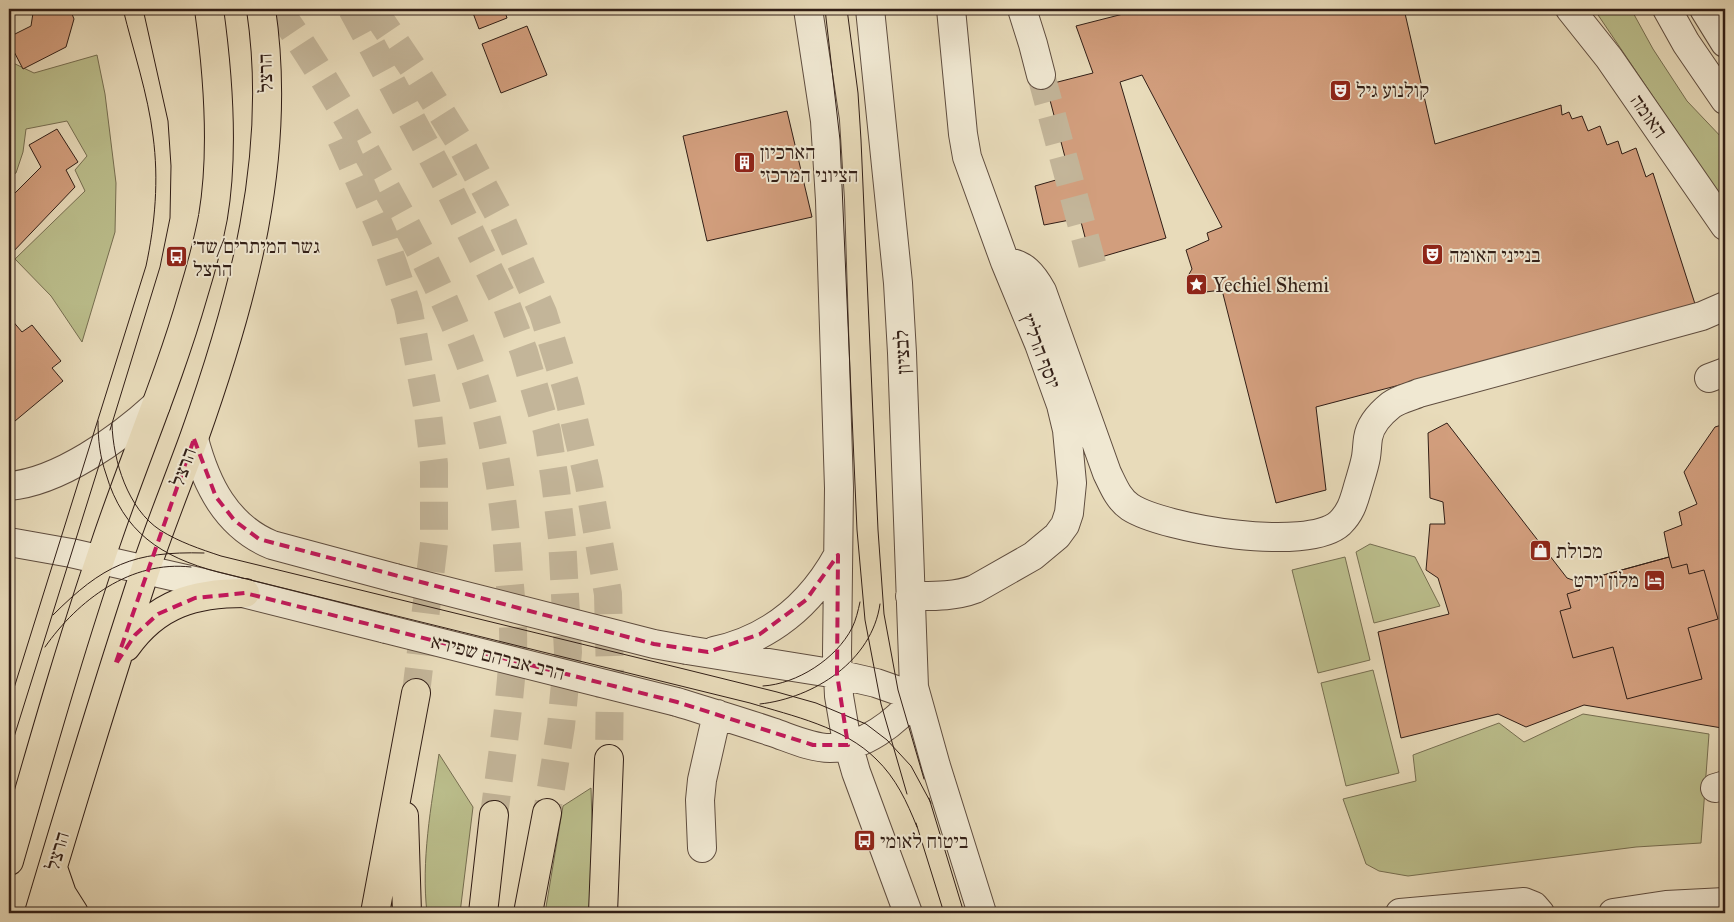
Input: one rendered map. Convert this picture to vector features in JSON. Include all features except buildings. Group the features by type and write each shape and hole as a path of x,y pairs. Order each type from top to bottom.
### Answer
{"main road":[{"path":"9,861 100,559 180,338 199,275 213,217 218,163 218,116 216,57 209,9"},
{"name":"הרצל","path":"39,913 146,570 215,377 255,228 260,196 266,104 266,74 261,9"},
{"path":"115,665 134,635 158,614 181,602 194,598 222,593 245,593"},
{"path":"375,913 416,693"},
{"path":"603,913 609,759"},
{"path":"402,767 407,913"},
{"path":"528,913 547,813"},
{"path":"483,913 494,815"},
{"path":"53,868 62,894 74,913"}],"street":[{"path":"808,9 825,121 830,200 836,365 837,674 840,705 848,745 864,797 908,913"},
{"name":"לבציון","path":"870,9 898,284 913,670 916,697"},
{"name":"יוסף הרליץ","path":"910,596 957,594 975,589 1033,556 1057,536 1065,525 1069,513 1072,483 1067,430 1061,405 1039,344 1005,262 967,157 963,134 951,9"},
{"path":"1022,9 1041,75"},
{"name":"האומה","path":"1570,9 1609,58 1725,226"},
{"path":"1667,9 1686,43 1725,100"},
{"path":"1704,9 1725,44"},
{"path":"1005,262 1024,267 1035,278 1042,290 1107,473 1117,494 1128,506 1157,519 1210,530 1268,538 1296,537 1327,530 1338,525 1345,518 1351,511 1364,466 1368,436 1378,417 1392,404 1419,393 1702,316 1725,306"},
{"path":"9,486 45,476 87,457 120,436 156,405"},
{"path":"194,439 203,468 216,497 235,521 259,539 272,545 654,644 837,674 876,683 916,697 982,913"},
{"name":"הרב אברהם שפירא","path":"9,542 100,559 245,593 677,702 821,747 848,745 887,727 904,712 916,697"},
{"path":"698,651 723,649 750,639 786,618 818,588 838,555"},
{"path":"702,848 700,800 702,780 717,714"},
{"path":"1400,913 1524,902 1534,906 1540,913"},
{"path":"1613,913 1666,905 1725,902"}],"highlighted area":[{"path":"194,439 216,497 235,521 259,539 654,644 708,652 760,634 806,600 838,555 837,674 848,745 813,745 677,702 245,593 195,598 158,614 135,635 115,665"}],"green space":[{"path":"1594,9 1631,9 1653,49 1687,101 1725,141 1725,203"},
{"path":"97,55 105,94 116,183 115,232 82,342 51,296 15,259 85,191 75,170 87,156 67,121 26,129 23,152 16,173 9,176 9,61 34,73"},
{"path":"1370,544 1415,557 1440,606 1374,623 1356,552"},
{"path":"1345,557 1370,660 1318,673 1292,570"},
{"path":"1373,670 1399,773 1346,786 1321,683"},
{"path":"1583,714 1709,734 1701,843 1636,847 1408,876 1379,871 1366,864 1343,799 1416,781 1413,755 1499,723 1524,742"},
{"path":"439,754 473,807 460,913 427,913 425,893 426,853"},
{"path":"591,788 593,859 590,913 545,913 563,806"}],"tunnel":[{"path":"278,9 343,111 418,246 442,295 463,345 487,420 502,496 513,632 510,692 494,815"},
{"path":"352,9 447,185 506,304 524,352 547,431 562,538 568,652 561,726 547,813"},
{"path":"373,9 459,141 501,219 543,313 567,390 588,479 608,594 610,676 609,759"},
{"path":"1041,75 1093,267"},
{"path":"341,139 383,234 408,307 427,406 434,464 434,543 416,693"}],"tram line":[{"path":"9,704 146,266 149,250 155,202 155,152 148,104 123,9"},
{"path":"110,430 160,267 170,218 171,166 168,121 143,9"},
{"path":"825,9 840,140 857,530 865,620 881,704 907,794"},
{"path":"847,9 858,93 861,140 878,530 884,614 898,690 924,779"},
{"path":"98,421 98,435 104,468 113,494 123,512 134,527 147,539 179,559 218,572 750,703 817,724 849,739 863,748 883,766 900,791 917,827"},
{"path":"112,424 115,453 124,483 131,497 149,521 160,530 182,542 221,556 816,703 866,724 887,740 911,766 931,803"},
{"path":"9,753 101,459"},
{"path":"53,615 88,584 121,564 157,555 204,553"},
{"path":"45,647 73,614 108,587 127,577 148,570 169,566 191,567"},
{"path":"763,686 776,684 802,675 826,659 836,650 852,628 860,602"},
{"path":"760,704 800,694 820,685 837,673 853,659 865,643 875,624 880,604"},
{"path":"929,798 964,913"},
{"path":"916,823 944,913"}],"place":[{"name":"קולנוע גיל","path":"1340,90"},
{"name":"הארכיון הציוני המרכזי","path":"744,163"},
{"name":"בנייני האומה","path":"1433,255"},
{"name":"גשר המיתרים/שד׳ הרצל","path":"177,257"},
{"name":"Yechiel Shemi","path":"1197,285"},
{"name":"מכולת","path":"1540,551"},
{"name":"מלון וירט","path":"1655,580"},
{"name":"ביטוח לאומי","path":"864,841"}]}
